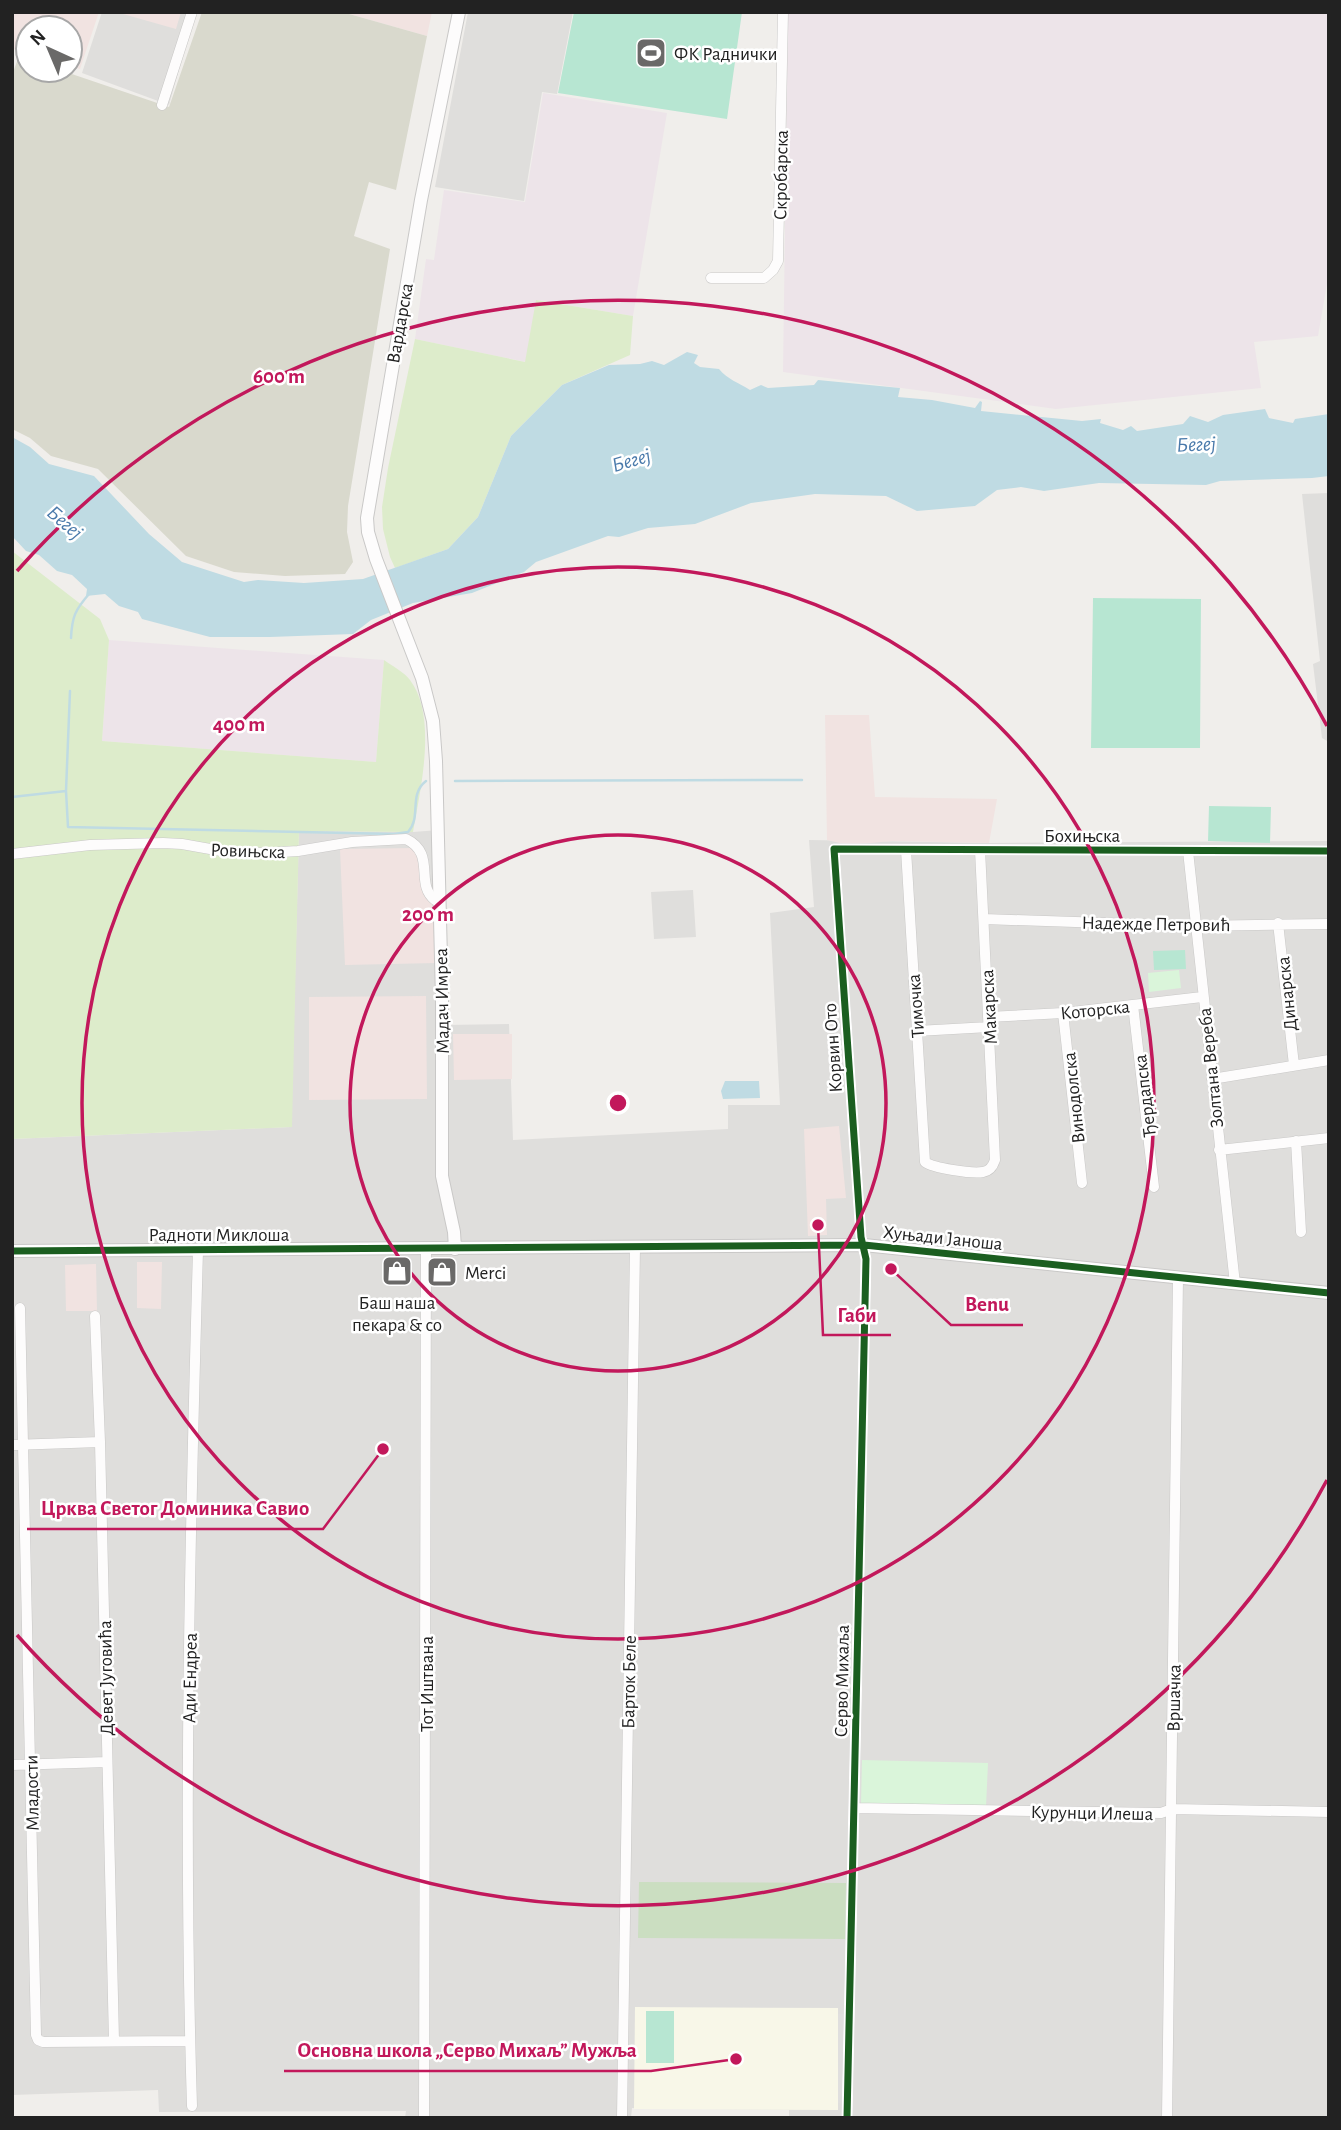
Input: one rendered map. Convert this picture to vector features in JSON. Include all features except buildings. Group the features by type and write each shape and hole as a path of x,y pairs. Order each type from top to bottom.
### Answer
{"street":[{"path":"162,105 192,12"},
{"name":"Вардарска","path":"404,631 368,531 369,503 421,201 459,12"},
{"name":"Скробарска","path":"711,278 764,278 774,271 778,261 783,12"},
{"name":"Мадач Имреа","path":"404,631 422,678 433,721 442,998 442,1176 455,1249"},
{"name":"Ровињска","path":"12,854 90,845 163,844 182,844 227,852 265,853 298,851 352,842 406,839 420,849 424,858 427,889 430,896 435,900 439,899"},
{"name":"Бохињска","path":"834,849 1329,851"},
{"name":"Корвин Ото","path":"834,849 861,1237 864,1245"},
{"name":"Тимочка","path":"906,849 925,1162"},
{"name":"Макарска","path":"925,1162 935,1167 982,1172 989,1170 994,1164 980,850"},
{"name":"Золтана Вереба","path":"1188,851 1194,926 1235,1284"},
{"name":"Надежде Петровић","path":"984,919 1194,926 1329,923"},
{"name":"Динарска","path":"1278,923 1294,1065"},
{"name":"Которска","path":"917,1031 1202,997"},
{"name":"Ђердапска","path":"1133,1005 1154,1187"},
{"name":"Винодолска","path":"1063,1013 1082,1183"},
{"path":"1212,1079 1329,1060"},
{"path":"1219,1150 1329,1138"},
{"path":"1296,1141 1301,1232"},
{"name":"Хуњади Јаноша","path":"426,1249 864,1245 1329,1293"},
{"name":"Серво Михаља","path":"847,2118 866,1259 864,1245"},
{"name":"Барток Беле","path":"622,2118 635,1247"},
{"name":"Радноти Миклоша","path":"12,1251 426,1249"},
{"name":"Тот Иштвана","path":"424,2118 426,1249"},
{"name":"Ади Ендреа","path":"192,2106 187,1881 198,1250"},
{"name":"Вршачка","path":"1167,2118 1178,1278"},
{"name":"Младости","path":"19,1308 17,1445 30,1764 37,2038 43,2042 190,2042"},
{"name":"Девет Југовића","path":"95,1316 114,2041"},
{"path":"17,1445 100,1442"},
{"path":"12,1765 107,1762"},
{"name":"Курунци Илеша","path":"854,1808 1161,1813 1172,1809 1329,1812"}],"shaded area":[{"path":"12,12 99,12 84,57 84,14 14,14 12,50"},
{"path":"102,12 195,12 169,105 84,74"},
{"path":"116,12 181,12 176,29"},
{"path":"202,12 342,12 427,36 396,190 369,182 354,236 390,249 348,506 347,532 353,562 345,574 285,576 234,572 186,556 98,469 51,456 30,438 12,429 14,70 14,84 84,84 84,78 169,107"},
{"path":"342,12 432,12 427,36"},
{"path":"468,12 573,12 557,94 542,92 524,201 435,187"},
{"path":"788,12 1329,12 1329,272 1318,336 1254,342 1261,388 1056,409 783,372"},
{"path":"543,93 667,113 633,316 537,300 526,362 415,339 426,259 434,260 444,190 525,202"},
{"path":"1329,493 1329,742 1322,738 1313,664 1320,661 1302,494"},
{"path":"109,640 384,660 376,762 102,741"},
{"path":"825,715 869,715 875,797 997,799 989,843 893,841 848,845 827,840"},
{"path":"439,830 446,1025 509,1024 513,1140 728,1129 728,1105 780,1105 770,913 814,907 809,840 989,843 1329,841 1329,2118 789,2118 789,2110 632,2108 631,2118 405,2118 406,2111 159,2112 158,2090 12,2095 12,1139 291,1127 299,831"},
{"path":"416,848 425,893 429,902 438,909 437,963 345,965 340,849"},
{"path":"693,890 696,937 654,939 651,892"},
{"path":"426,996 427,1099 309,1100 309,997"},
{"path":"453,1034 512,1034 512,1079 454,1080"},
{"path":"839,1126 846,1198 826,1199 827,1235 808,1236 804,1129"},
{"path":"137,1262 162,1262 161,1309 137,1308"},
{"path":"96,1264 97,1311 66,1311 65,1265"},
{"path":"635,2007 838,2008 838,2110 634,2109"},
{"path":"838,2014 849,2014 847,2104 838,2103"}],"green space":[{"name":"ФК Раднички","path":"574,12 742,12 727,119 558,93"},
{"path":"536,300 633,316 630,355 562,385 511,436 478,517 448,549 395,568 383,529 382,507 415,339 525,362"},
{"path":"12,551 100,619 109,640 102,741 376,762 384,660 410,680 418,695 423,714 425,754 413,832 299,831 292,1127 12,1139"},
{"path":"1093,598 1201,599 1200,748 1091,748"},
{"path":"1209,806 1271,807 1270,843 1208,841"},
{"path":"1185,950 1186,969 1154,970 1153,951"},
{"path":"1179,970 1181,988 1149,992 1148,973"},
{"path":"862,1760 988,1763 986,1807 861,1804"},
{"path":"639,1882 846,1883 845,1939 638,1938"},
{"path":"646,2011 674,2011 674,2063 646,2063"}],"water":[{"name":"Бегеј","path":"687,352 698,355 694,363 700,367 719,369 750,390 761,385 768,388 814,385 818,380 900,388 898,397 975,408 980,401 981,411 1082,421 1101,419 1100,423 1123,430 1131,426 1137,431 1183,424 1190,416 1208,422 1223,415 1265,409 1269,418 1293,423 1295,419 1329,414 1329,476 1220,481 1206,485 1099,483 1044,491 1021,487 997,490 975,506 917,511 886,496 815,494 751,503 695,524 648,528 619,537 608,536 536,562 524,572 472,593 413,603 371,620 353,634 210,637 142,619 138,612 119,606 105,594 86,596 87,589 72,575 57,571 39,555 26,551 12,536 12,437 30,447 49,464 94,476 149,534 182,562 244,582 258,580 304,583 363,579 448,549 478,517 511,436 562,385 609,365 652,361 664,365"},
{"path":"725,1081 759,1081 760,1098 723,1099 721,1091"}],"waterway":[{"path":"71,638 75,614 89,594"},
{"path":"12,797 66,791 70,691"},
{"path":"455,781 802,780"},
{"path":"66,791 68,827 394,834 408,832 412,826 416,799 426,781"}],"cycle path":[{"path":"847,2118 866,1259 861,1237 834,849 1329,851"},
{"path":"12,1251 864,1245 1329,1293"}],"place":[{"name":"ФК Раднички","path":"651,53"},
{"name":"Габи","path":"818,1225"},
{"name":"Benu","path":"891,1269"},
{"name":"Баш наша пекара & co","path":"397,1271"},
{"name":"Merci","path":"442,1272"},
{"name":"Црква Светог Доминика Савио","path":"383,1449"},
{"name":"Основна школа „Серво Михаљ” Мужља","path":"736,2059"}]}
